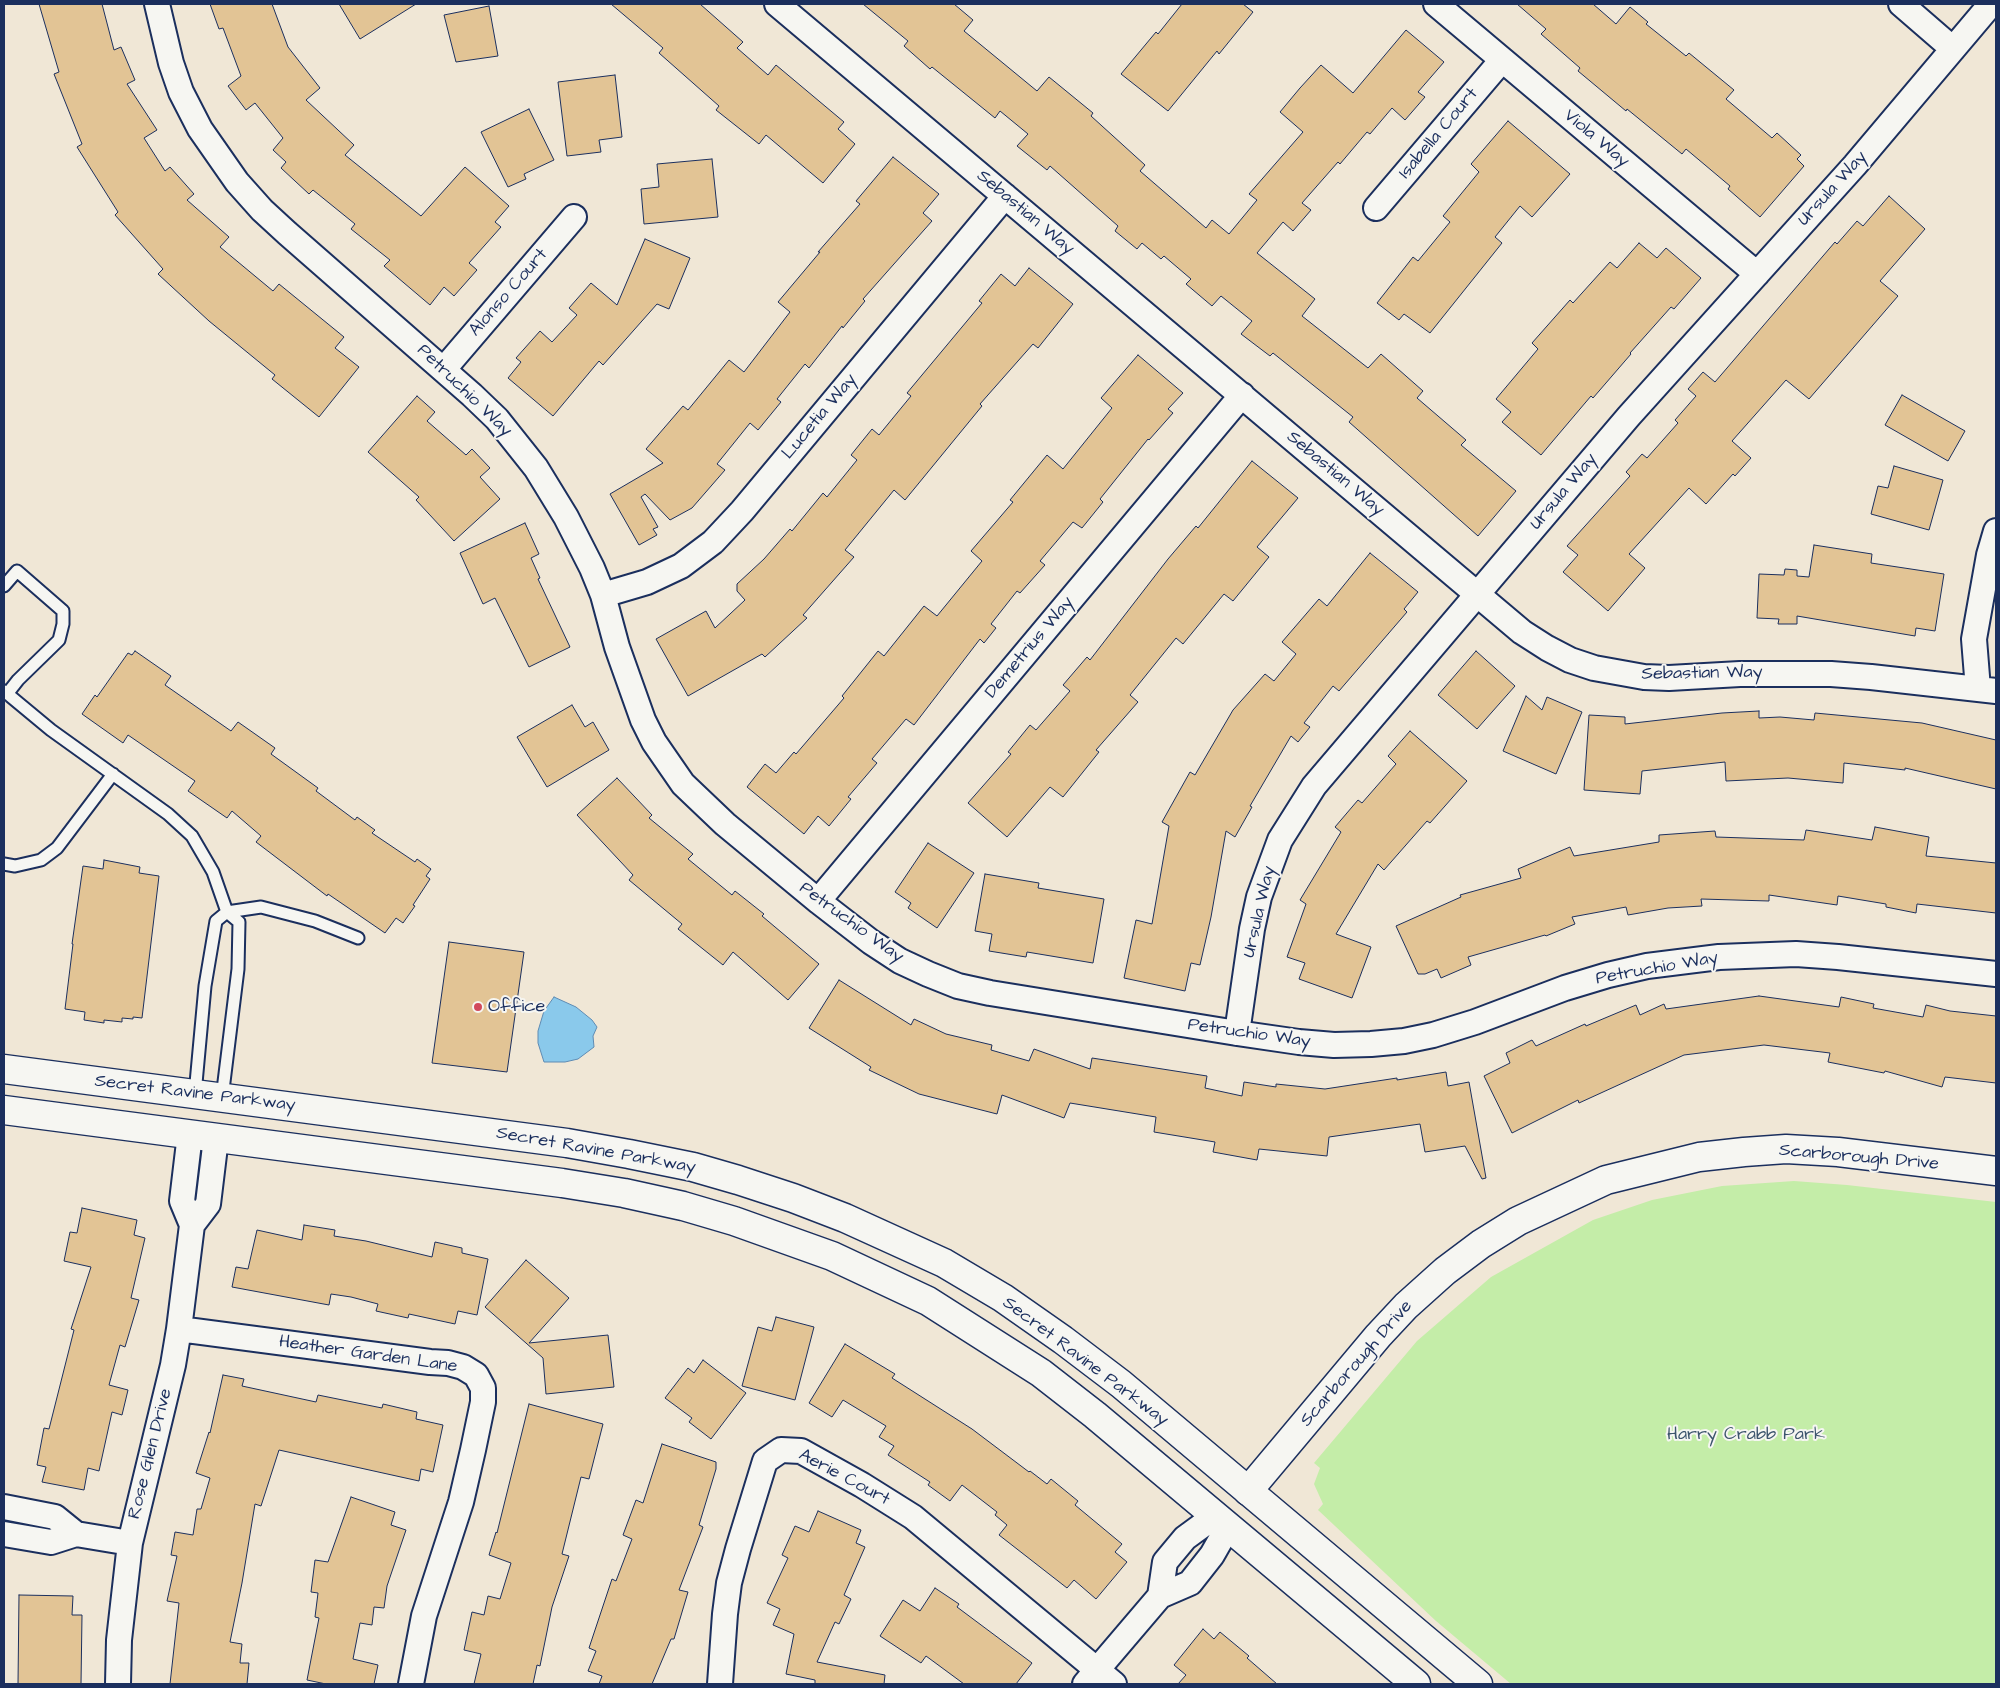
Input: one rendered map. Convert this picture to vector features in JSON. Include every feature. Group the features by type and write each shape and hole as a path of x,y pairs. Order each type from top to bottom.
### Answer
{"main road":[{"name":"Secret Ravine Parkway","path":"4,1069 567,1142 693,1167 793,1198 845,1218 944,1264 1003,1298 1063,1340 1121,1384 1478,1684"},
{"path":"190,1134 195,1094"},
{"path":"216,1138 222,1098"},
{"name":"Secret Ravine Parkway","path":"4,1110 562,1183 624,1193 691,1208 781,1236 882,1278 928,1301 1041,1373 1095,1415 1416,1684"},
{"name":"Scarborough Drive","path":"1222,1521 1378,1336 1406,1306 1481,1244 1518,1221 1606,1180 1699,1157 1786,1149 1838,1152 1996,1171"}],"street":[{"name":"Petruchio Way","path":"157,4 170,63 181,92 200,129 237,182 262,210 287,233 444,369 497,419 536,468 579,541 603,595 634,698 654,742 683,784 701,803 818,901 871,942 900,960 958,986 1022,999 1237,1033 1334,1045 1404,1041 1433,1035 1475,1022 1565,988 1608,975 1647,966 1719,957 1796,954 1996,974"},
{"name":"Sebastian Way","path":"777,4 1522,632 1547,648 1570,660 1617,673 1644,677 1831,674 1987,690"},
{"name":"Viola Way","path":"1436,4 1757,274"},
{"path":"1901,4 1953,49"},
{"name":"Ursula Way","path":"1237,1033 1258,905 1270,863 1280,840 1314,786 1629,416 1855,165 1991,4"},
{"name":"Isabella Court","path":"1376,208 1502,60"},
{"name":"Lucetia Way","path":"603,595 647,582 681,566 713,542 742,511 1006,196"},
{"name":"Alonso Court","path":"444,369 574,217"},
{"name":"Demetrius Way","path":"818,901 1242,395"},
{"path":"1987,690 1974,639 1989,555 1996,531"},
{"name":"Rose Glen Drive","path":"118,1684 119,1640 130,1543 173,1365 179,1329 192,1225 182,1201 190,1134"},
{"path":"192,1225 208,1204 216,1138"},
{"name":"Heather Garden Lane","path":"179,1329 448,1363 464,1367 476,1376 483,1388 483,1402 471,1459 461,1502 424,1616 410,1684"},
{"name":"Aerie Court","path":"720,1684 722,1644 729,1584 765,1461 781,1450 801,1451 862,1485 913,1517 1099,1680"},
{"path":"76,1534 55,1516 14,1509 12,1536 51,1542 76,1534 130,1543"},
{"path":"1099,1680 1160,1596 1165,1562 1185,1538 1222,1521"},
{"path":"1160,1596 1190,1582 1212,1556 1222,1521"}],"lane":[{"path":"4,586 17,571 63,611 63,624 59,640 5,693 51,730 168,814 192,836 212,872 227,912 239,922 238,969 222,1098"},
{"path":"4,864 15,866 41,860 57,848 113,774"},
{"path":"195,1094 204,986 216,921 227,912 261,907 315,921 358,938"}],"green space":[{"name":"Harry Crabb Park","path":"1794,1181 1847,1185 1996,1202 1996,1684 1511,1684 1436,1621 1318,1510 1323,1504 1314,1484 1320,1468 1314,1463 1417,1341 1491,1277 1593,1220 1652,1200 1722,1186"}],"water":[{"path":"554,997 576,1007 592,1020 597,1027 593,1036 594,1047 578,1059 565,1062 544,1062 538,1043 538,1031 544,1011"}],"building":[{"path":"39,4 102,4 114,50 121,47 135,80 127,84 157,130 144,138 165,171 170,167 194,194 187,200 229,237 220,247 273,291 279,284 344,337 335,348 359,367 319,417 272,379 275,375 209,321 158,274 163,269 115,215 118,212 77,147 82,144 54,74 59,72"},
{"path":"210,4 272,4 288,47 320,88 306,100 354,145 345,155 421,216 465,167 509,206 495,222 501,227 469,263 477,270 454,296 444,287 430,305 384,266 390,260 351,229 355,224 313,190 309,194 281,168 286,162 273,150 283,138 255,103 246,110 228,86 241,76 223,28 219,29"},
{"path":"339,4 416,4 360,39"},
{"path":"611,4 700,4 743,42 737,48 768,75 776,65 844,122 838,129 855,144 823,183 766,135 759,144 716,110 719,106 659,53 663,48"},
{"path":"863,4 954,4 973,20 964,31 1037,91 1049,77 1093,113 1091,116 1145,165 1140,171 1206,228 1212,220 1229,234 1257,200 1249,194 1303,132 1280,112 1300,88 1321,65 1353,93 1406,30 1444,62 1418,92 1425,97 1405,120 1392,108 1370,134 1367,132 1340,164 1338,162 1302,203 1311,210 1293,231 1283,222 1257,253 1315,299 1302,316 1368,368 1381,354 1423,391 1417,398 1466,440 1461,445 1516,491 1478,536 1349,422 1353,417 1273,353 1270,356 1241,334 1252,321 1221,296 1212,306 1186,284 1191,279 1164,256 1161,259 1142,243 1137,249 1115,231 1118,226 1050,166 1047,170 1017,146 1028,134 1000,111 995,118 932,67 930,69 904,46 908,41"},
{"path":"1182,4 1243,4 1253,12 1219,54 1217,51 1168,111 1121,74 1156,32 1158,34"},
{"path":"1517,4 1593,4 1616,24 1630,7 1648,22 1646,24 1686,56 1689,53 1734,90 1726,99 1772,138 1777,133 1801,155 1797,159 1804,166 1760,217 1728,189 1730,186 1686,149 1682,154 1578,71 1580,68 1541,34 1546,29"},
{"path":"489,6 498,56 456,62 444,15"},
{"path":"615,75 622,137 599,140 601,152 567,156 558,82"},
{"path":"529,109 554,160 524,174 526,179 508,187 481,132"},
{"path":"1508,121 1570,174 1532,217 1520,206 1495,237 1502,243 1430,333 1404,314 1399,320 1377,303 1413,257 1418,261 1450,222 1443,216 1479,172 1471,164"},
{"path":"893,157 939,194 923,213 932,221 863,299 865,301 843,328 842,326 809,368 805,364 777,399 781,402 758,430 750,423 717,464 725,470 692,508 670,520 645,494 641,497 658,527 653,529 657,535 639,545 610,494 663,463 646,449 683,406 688,410 729,360 744,372 790,312 778,302 860,204 856,201"},
{"path":"712,159 718,217 644,224 641,189 659,187 657,164"},
{"path":"1889,196 1925,229 1880,281 1898,296 1809,399 1786,380 1732,441 1751,458 1735,476 1733,474 1706,504 1689,488 1629,554 1645,568 1608,611 1563,572 1578,555 1567,546 1630,476 1626,472 1642,454 1647,458 1678,423 1675,420 1696,396 1688,389 1703,372 1715,382 1835,242 1837,244 1857,221 1863,226"},
{"path":"645,239 690,258 669,309 657,304 603,365 599,361 553,416 508,378 521,362 516,358 540,331 552,342 577,315 569,308 591,283 617,305"},
{"path":"1639,243 1657,258 1666,248 1701,278 1674,309 1671,307 1541,455 1502,422 1511,412 1496,399 1538,349 1532,343 1570,300 1573,303 1610,262 1617,268"},
{"path":"1029,268 1073,304 1038,348 1033,344 980,404 982,406 905,500 894,490 845,550 854,557 803,615 807,618 765,657 762,654 688,696 656,639 706,611 715,628 745,600 737,591 737,584 764,559 790,529 792,531 823,493 827,497 857,460 851,455 872,429 879,435 911,396 907,393 982,303 979,301 1001,274 1015,286"},
{"path":"1138,355 1183,393 1168,409 1173,413 1148,439 1100,499 1103,502 1082,528 1073,522 1040,561 1045,565 1020,593 1017,591 991,624 996,628 984,643 980,639 914,725 906,719 872,759 877,763 848,797 851,799 829,826 818,816 804,834 747,787 765,764 776,773 794,752 796,754 844,698 842,696 878,651 884,656 924,606 937,616 982,561 971,551 1013,502 1010,500 1047,455 1063,469 1112,408 1101,398"},
{"path":"1902,395 1965,431 1948,461 1885,425"},
{"path":"417,396 435,412 427,421 466,455 472,449 490,468 480,477 500,499 454,541 416,500 419,497 368,452"},
{"path":"1252,461 1298,498 1257,547 1269,557 1233,601 1224,594 1183,644 1176,638 1130,695 1138,702 1096,750 1099,752 1063,797 1050,787 1007,837 968,803 1011,754 1008,752 1030,725 1036,730 1070,691 1063,685 1087,657 1090,660 1168,559 1196,526 1198,528"},
{"path":"1894,466 1943,480 1929,530 1871,514 1878,486 1888,488"},
{"path":"525,523 539,554 531,558 540,578 538,579 570,647 529,667 495,598 483,604 460,553"},
{"path":"1814,545 1872,554 1871,563 1944,574 1935,631 1916,628 1915,636 1797,616 1797,624 1778,624 1779,619 1757,618 1759,574 1784,575 1785,569 1797,570 1797,576 1809,577"},
{"path":"1370,553 1418,592 1404,609 1407,612 1339,691 1333,686 1304,723 1310,727 1298,742 1291,736 1250,806 1252,807 1235,837 1226,831 1211,917 1200,965 1191,963 1185,991 1124,978 1136,920 1152,924 1169,826 1162,822 1190,772 1195,775 1233,710 1265,674 1274,681 1296,654 1282,642 1319,599 1327,606"},
{"path":"135,651 171,676 165,685 231,731 238,722 275,748 271,754 318,788 316,791 355,820 357,817 375,830 372,833 415,862 417,859 431,869 426,876 430,879 403,923 396,918 385,933 328,894 327,896 256,842 261,836 232,811 227,818 188,791 195,781 128,735 123,743 82,714 95,695 97,697 128,653 132,655"},
{"path":"1476,651 1515,686 1477,729 1438,695"},
{"path":"1526,696 1542,710 1547,697 1582,712 1556,774 1503,751"},
{"path":"572,705 585,727 593,722 609,750 547,787 517,737"},
{"path":"1759,711 1759,718 1780,717 1814,720 1815,713 1922,723 1996,740 1996,789 1905,768 1905,770 1844,763 1843,783 1788,778 1726,781 1725,762 1642,771 1640,794 1584,790 1589,715 1625,717 1625,724 1722,713"},
{"path":"1410,731 1467,781 1430,823 1427,821 1384,870 1378,864 1336,934 1371,947 1352,998 1299,979 1305,963 1287,957 1306,904 1300,900 1341,832 1335,827 1358,800 1362,803 1396,764 1388,756"},
{"path":"617,778 652,815 649,818 693,854 688,859 732,895 735,891 764,914 762,916 819,964 788,1000 733,952 723,965 678,929 682,924 629,880 633,875 577,815"},
{"path":"1875,827 1929,837 1926,856 1996,863 1996,913 1917,904 1916,913 1886,907 1886,904 1838,896 1837,905 1769,895 1769,901 1701,899 1702,906 1668,908 1628,915 1626,907 1572,917 1575,924 1546,936 1468,957 1471,965 1441,978 1437,969 1425,974 1418,974 1396,926 1461,897 1460,895 1521,878 1518,869 1570,847 1574,856 1659,842 1659,835 1715,831 1716,837 1804,840 1806,830 1872,840"},
{"path":"928,843 974,873 937,928 908,908 911,903 895,892"},
{"path":"104,860 140,867 139,873 159,876 142,1018 122,1018 122,1022 104,1020 104,1023 84,1020 85,1012 65,1009 83,866 103,869"},
{"path":"985,874 1039,883 1038,888 1104,899 1093,963 1027,952 1026,957 989,951 992,934 975,931"},
{"name":"Office","path":"449,942 524,952 507,1072 432,1063"},
{"path":"839,980 911,1025 914,1019 946,1034 992,1045 991,1050 1029,1061 1034,1049 1090,1069 1092,1058 1207,1076 1205,1088 1242,1096 1244,1082 1276,1087 1276,1084 1325,1089 1446,1072 1448,1086 1469,1082 1486,1178 1482,1179 1465,1146 1425,1152 1420,1124 1329,1137 1327,1156 1259,1149 1257,1160 1213,1152 1215,1142 1154,1132 1156,1117 1070,1103 1064,1118 1002,1095 997,1114 919,1094 869,1070 871,1067 809,1028"},
{"path":"1759,996 1839,1007 1841,997 1874,1004 1873,1008 1923,1017 1926,1005 1950,1011 1996,1016 1996,1083 1945,1077 1942,1087 1885,1071 1884,1073 1828,1062 1830,1053 1764,1045 1684,1055 1579,1103 1578,1100 1512,1133 1484,1076 1510,1063 1506,1053 1532,1040 1536,1046 1585,1024 1586,1026 1636,1005 1640,1015 1664,1004 1666,1009"},
{"path":"82,1208 137,1220 134,1235 145,1238 131,1298 139,1300 125,1347 120,1345 109,1385 128,1390 122,1415 112,1412 99,1471 88,1468 84,1490 42,1482 46,1467 37,1465 44,1428 49,1429 74,1330 71,1329 91,1267 64,1261 70,1232 77,1233"},
{"path":"304,1225 335,1230 334,1236 366,1241 432,1257 435,1242 462,1248 462,1253 488,1259 477,1315 458,1311 455,1324 409,1314 408,1318 376,1311 378,1304 351,1297 331,1294 329,1305 232,1287 236,1267 248,1269 257,1230 302,1240"},
{"path":"526,1260 569,1298 529,1343 608,1335 614,1387 546,1394 543,1358 485,1307"},
{"path":"776,1317 814,1327 795,1400 742,1386 758,1327 772,1331"},
{"path":"845,1344 895,1374 892,1378 972,1429 1047,1484 1051,1479 1078,1501 1075,1505 1122,1544 1115,1552 1127,1562 1096,1599 1074,1580 1067,1588 999,1535 1007,1525 995,1515 997,1512 962,1485 950,1501 928,1485 930,1482 888,1455 894,1446 879,1437 886,1426 843,1400 832,1417 809,1403"},
{"path":"703,1360 746,1393 711,1439 689,1422 692,1418 665,1398 688,1368 694,1373"},
{"path":"223,1375 244,1379 242,1386 316,1402 318,1395 382,1408 383,1404 417,1412 416,1419 443,1425 433,1472 421,1469 419,1481 279,1450 261,1506 255,1504 230,1642 242,1644 240,1663 249,1663 247,1684 170,1684 179,1603 167,1601 177,1556 171,1555 175,1532 193,1535 197,1509 201,1509 210,1478 196,1473 210,1433"},
{"path":"529,1404 603,1424 589,1479 581,1477 562,1554 569,1556 552,1607 540,1666 537,1665 533,1684 474,1684 481,1654 464,1650 472,1612 484,1615 488,1596 500,1599 511,1563 489,1555 497,1533"},
{"path":"662,1444 716,1462 716,1469 699,1525 703,1527 679,1590 688,1592 674,1639 671,1639 652,1684 599,1684 602,1676 588,1671 596,1651 589,1648 612,1579 616,1581 632,1539 623,1535 636,1500 643,1503"},
{"path":"351,1497 395,1512 391,1525 406,1530 387,1586 384,1608 374,1607 372,1625 360,1623 353,1659 378,1665 374,1684 326,1684 307,1680 319,1618 315,1617 318,1593 311,1592 315,1560 328,1562"},
{"path":"818,1511 861,1530 856,1543 865,1547 844,1595 851,1599 839,1624 835,1622 817,1662 885,1675 884,1684 815,1684 815,1680 786,1674 794,1634 773,1625 780,1609 767,1603 788,1558 782,1555 795,1526 809,1532"},
{"path":"935,1588 959,1604 957,1607 1032,1663 1016,1684 964,1684 926,1656 921,1663 880,1636 903,1600 920,1611"},
{"path":"19,1595 73,1596 72,1615 82,1615 81,1684 18,1684"},
{"path":"1203,1629 1214,1639 1220,1632 1249,1656 1247,1658 1277,1684 1178,1684 1186,1675 1174,1665"}],"place":[{"name":"Office","path":"478,1007"}]}
